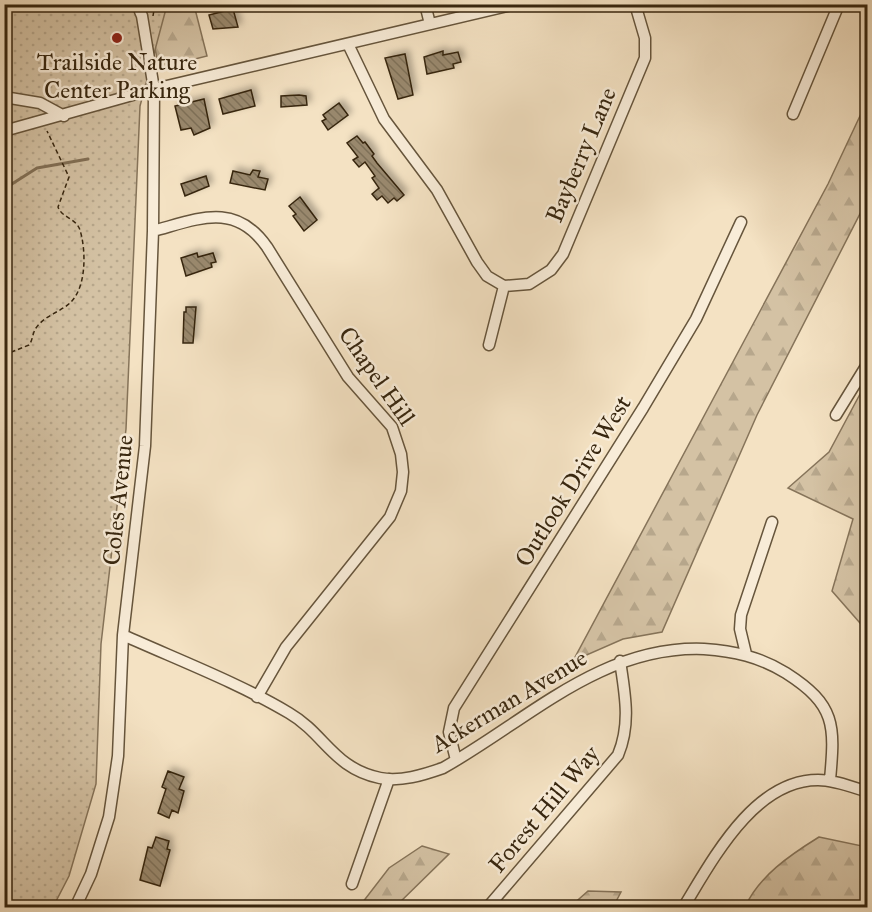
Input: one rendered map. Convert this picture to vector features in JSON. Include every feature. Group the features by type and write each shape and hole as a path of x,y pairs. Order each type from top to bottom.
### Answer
{"street":[{"name":"Coles Avenue","path":"75,908 91,874 109,817 118,756 123,635 145,446 153,231 154,89 142,16 137,4"},
{"path":"425,4 430,24"},
{"path":"4,131 154,89 516,4"},
{"name":"Bayberry Lane","path":"504,286 520,286 536,280 551,270 563,254 645,57 645,38 635,4"},
{"path":"793,114 839,4"},
{"path":"348,44 384,119 437,190 482,270 504,286 489,345"},
{"path":"4,97 40,103 64,116"},
{"name":"Chapel Hill","path":"153,231 210,216 229,218 251,228 267,247 348,377 387,419 401,454 400,491 390,516 286,647 256,697"},
{"name":"Outlook Drive West","path":"456,760 449,732 454,708 569,530 673,359 696,319 741,222"},
{"path":"836,415 867,363"},
{"path":"746,654 740,629 741,615 772,522"},
{"name":"Ackerman Avenue","path":"123,635 297,718 330,752 346,764 389,779 422,775 456,760 583,679 620,661 672,649 746,654 800,682 825,706 833,733 830,780"},
{"name":"Forest Hill Way","path":"487,908 618,755 626,722 620,661"},
{"path":"352,884 389,779"},
{"path":"683,908 715,858 750,811 766,796 797,782 830,780 867,792"}],"path":[{"path":"4,355 29,345 35,329 69,304 79,288 85,257 80,231 73,220 62,215 58,207 69,181 68,174 42,122"}],"green space":[{"path":"5,5 167,5 140,106 126,429 101,644 96,784 69,876 53,907 5,908"},
{"path":"146,5 194,5 207,56 159,68"},
{"path":"867,101 867,200 757,415 662,632 623,639 573,661 828,184"},
{"path":"867,381 867,631 832,591 853,519 788,488 829,452"},
{"path":"819,837 867,847 867,907 745,907 758,886 776,867"},
{"path":"422,846 449,854 395,907 359,907 389,868"},
{"path":"588,891 621,892 613,907 570,907"}],"building":[{"path":"233,9 238,27 213,29 209,15"},
{"path":"443,51 443,55 458,52 461,62 453,64 454,68 427,74 424,57"},
{"path":"405,54 413,95 398,99 385,58"},
{"path":"251,90 255,106 223,114 219,99"},
{"path":"281,96 306,96 307,105 281,107"},
{"path":"204,99 210,128 194,135 191,128 181,130 175,106"},
{"path":"339,103 348,115 328,130 322,121 326,119 323,115"},
{"path":"357,136 363,143 365,142 374,154 372,156 377,163 404,195 397,201 394,198 388,203 382,196 377,200 372,194 379,188 372,178 375,176 365,162 359,167 353,160 358,157 347,143"},
{"path":"253,170 260,171 258,177 268,179 265,190 230,183 233,171 250,175"},
{"path":"206,176 209,186 185,196 181,184"},
{"path":"300,197 317,220 304,231 293,216 296,214 289,206"},
{"path":"197,253 198,257 213,253 216,262 211,263 212,267 186,276 181,258"},
{"path":"186,307 196,307 193,343 183,343"},
{"path":"168,771 184,777 179,789 184,791 178,813 172,810 169,818 158,813 166,789 162,787"},
{"path":"156,837 169,841 167,849 170,850 160,886 140,880 148,847 152,848"}],"waterway":[{"path":"4,189 37,168 88,159"}],"place":[{"name":"Trailside Nature Center Parking","path":"117,38"}]}
